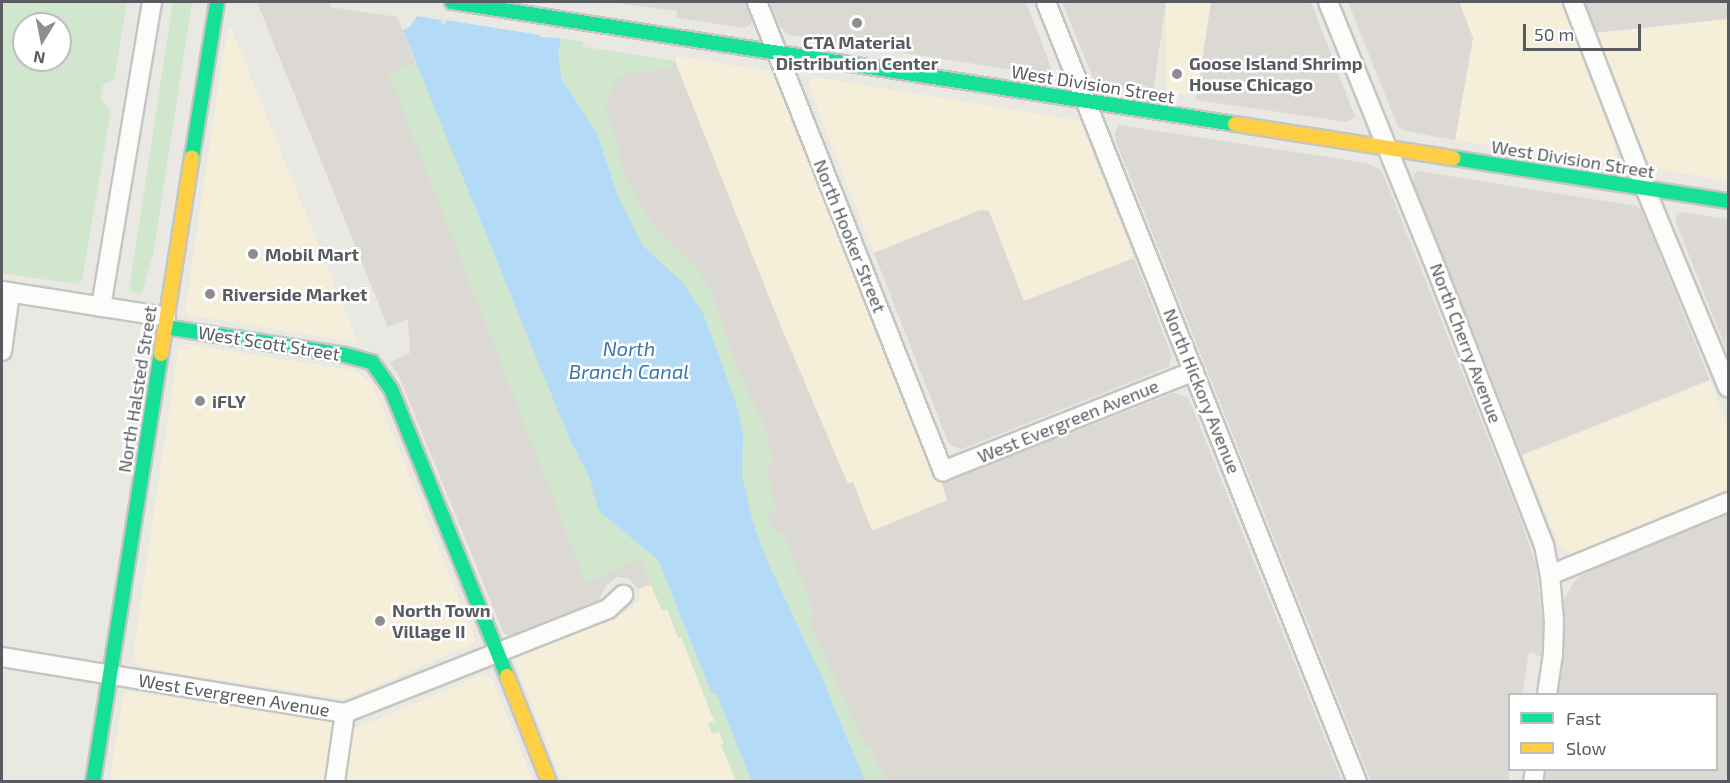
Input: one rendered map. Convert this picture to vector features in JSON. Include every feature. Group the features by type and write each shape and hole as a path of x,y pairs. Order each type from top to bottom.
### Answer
{"main road":[{"name":"North Halsted Street","path":"93,782 216,2"},
{"name":"West Division Street","path":"452,2 1728,201"},
{"name":"West Scott Street","path":"166,322 372,362 391,389 497,652"},
{"path":"497,652 549,782"}],"street":[{"path":"101,307 152,2"},
{"name":"North Hooker Street","path":"757,2 943,471"},
{"name":"North Hickory Avenue","path":"1046,2 1357,782"},
{"name":"North Cherry Avenue","path":"1328,2 1539,531 1550,575 1554,645 1547,693"},
{"path":"1574,2 1645,188 1728,387"},
{"path":"2,351 6,292"},
{"name":"West Scott Street","path":"6,292 101,307 166,322"},
{"name":"West Evergreen Avenue","path":"943,471 1194,371"},
{"path":"1550,575 1728,502"},
{"name":"West Evergreen Avenue","path":"2,657 345,713 608,609 623,594"},
{"path":"335,782 345,713"}],"shaded area":[{"path":"257,2 330,2 330,7 397,17 569,438 589,476 658,560 665,579 639,589 628,578 617,577 607,585 595,606 512,638 504,634 399,376 390,362 410,353 408,319 388,327"},
{"path":"608,2 753,2 756,15 750,25 745,28 676,18 677,11"},
{"path":"769,2 1026,2 1052,70 1045,75 790,35 781,28"},
{"path":"1062,2 1166,2 1153,93 1101,84 1094,80"},
{"path":"1166,2 1211,2 1211,94 1166,94"},
{"path":"1211,2 1311,2 1355,117 1346,122 1196,100"},
{"path":"1348,2 1459,2 1473,38 1455,140 1406,131 1398,127"},
{"path":"1459,2 1565,2 1607,109 1617,156 1615,162 1610,164 1455,140 1473,38"},
{"path":"1582,2 1728,2 1728,19 1594,33"},
{"path":"1728,19 1728,181 1658,169 1645,159 1641,152 1594,33"},
{"path":"230,25 358,343 189,315 185,312 223,53"},
{"path":"561,38 583,42 583,47 675,61 781,327 848,484 853,482 872,531 947,500 942,483 1174,393 1188,397 1342,781 865,781 742,474 743,432 736,403 643,246"},
{"path":"676,56 771,71 775,75 934,474 942,483 948,500 872,531 853,482 848,484 764,286 675,61"},
{"path":"814,77 1076,120 1081,123 1134,258 1024,301 989,211 980,210 874,253 809,87 809,81"},
{"path":"1119,125 1367,163 1379,169 1384,176 1522,523 1536,566 1543,624 1543,657 1529,652 1522,693 1508,693 1509,781 1371,781 1116,142 1115,132"},
{"path":"1418,171 1636,206 1641,209 1710,380 1522,455 1414,183 1414,174"},
{"path":"980,210 989,211 1024,301 1134,258 1172,356 1168,367 962,449 952,446 948,442 874,253"},
{"path":"1682,212 1728,219 1728,354 1676,222 1676,217"},
{"path":"185,344 347,369 357,372 372,383 475,638 475,643 345,699 144,668 132,661 178,350"},
{"path":"1710,380 1728,427 1728,496 1578,555 1565,551 1559,545 1522,455"},
{"path":"1728,515 1728,781 1541,782 1543,771 1718,771 1718,693 1554,693 1564,598 1577,578 1606,562"},
{"path":"665,579 752,781 562,781 516,666 516,660 520,655 629,611 639,600 639,589"},
{"path":"483,674 492,678 533,781 343,782 350,731"},
{"path":"124,691 338,722 328,781 128,782 110,779"}],"green space":[{"path":"2,2 127,2 114,79 103,85 101,100 111,110 82,281 75,284 2,273"},
{"path":"173,2 192,2 153,255 142,293 138,293 129,290"},
{"path":"561,38 583,42 583,47 675,61 672,69 659,68 643,74 630,72 616,81 605,104 626,178 653,226 696,267 710,289 738,370 765,426 774,464 765,469 777,508 767,513 776,534 783,532 813,610 810,624 866,746 869,745 886,781 865,781 821,675 766,558 752,519 742,474 743,432 682,282 643,246 618,196 597,133 562,80 558,53"},
{"path":"417,62 569,438 589,476 591,493 658,560 712,694 716,692 770,781 736,781 721,745 724,744 719,732 712,734 708,724 714,721 681,637 678,638 667,609 662,611 640,559 586,583 389,74"}],"water":[{"name":"North Branch Canal","path":"449,2 545,2 540,37 561,38 558,53 562,80 597,133 618,196 643,246 682,282 703,313 736,403 743,432 742,474 752,519 766,558 821,675 865,781 752,781 716,693 712,694 658,560 599,511 589,476 569,438 403,30 410,27 417,16 442,20 441,23 445,24"}],"pier":[{"path":"446,2 548,2 543,34 562,35 564,39 414,15 417,13 443,17"}],"traffic: fast":[{"path":"192,157 217,2"},
{"path":"452,2 1235,124"},
{"path":"1453,158 1728,201"},
{"path":"165,327 345,355 372,362 391,389 507,676"},
{"path":"93,782 161,354"}],"traffic: slow":[{"path":"1235,124 1453,158"},
{"path":"161,354 192,157"},
{"path":"507,676 549,782"}],"place":[{"name":"CTA Material Distribution Center","path":"857,23"},
{"name":"Goose Island Shrimp House Chicago","path":"1177,74"},
{"name":"Mobil Mart","path":"253,254"},
{"name":"Riverside Market","path":"210,294"},
{"name":"iFLY","path":"200,401"},
{"name":"North Town Village II","path":"380,621"}]}
